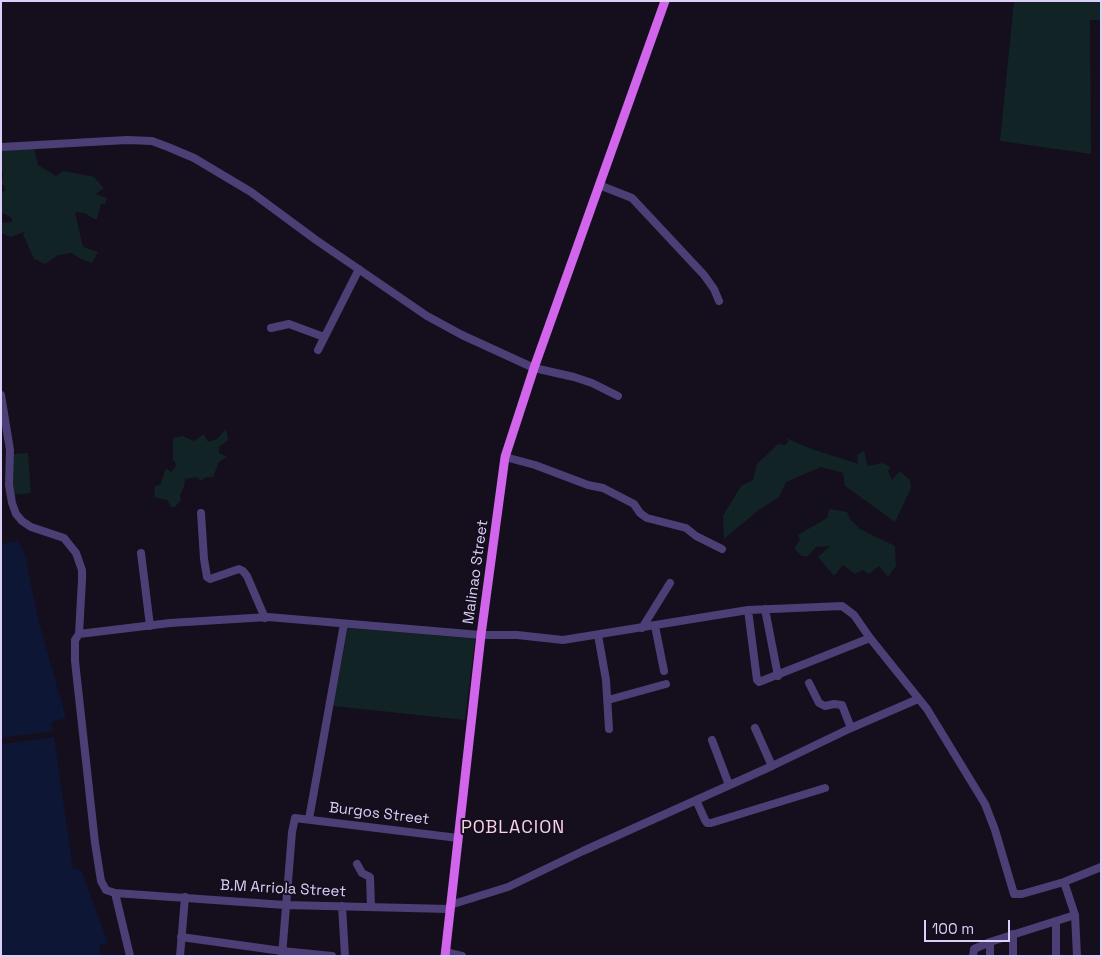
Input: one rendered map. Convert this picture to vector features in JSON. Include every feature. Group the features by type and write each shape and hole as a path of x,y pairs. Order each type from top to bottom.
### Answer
{"main road":[{"name":"Malinao Street","path":"445,954 481,635 505,457 598,184 665,1"}],"street":[{"path":"1,147 113,140 152,141 194,158 251,192 426,316 462,335 534,368 574,377 592,383 618,396"},
{"path":"598,184 632,198 704,275 720,301"},
{"path":"318,350 359,269"},
{"path":"271,328 289,324 324,337"},
{"path":"1,395 10,450 10,498 16,514 31,527 64,538 76,553 82,570 79,634 76,640 74,661 95,842 101,881 106,890 115,893 130,956"},
{"path":"505,457 588,485 603,488 634,504 640,513 647,518 686,528 696,536 722,549"},
{"path":"202,513 204,559 207,577 210,579 239,568 247,576 265,618"},
{"path":"141,553 150,626"},
{"path":"642,628 670,583"},
{"path":"79,634 228,619 265,618 481,635 517,635 563,640 748,610 828,606 846,608 854,615 931,716 985,804 995,830 1014,894 1022,894 1064,882 1101,867"},
{"path":"748,610 759,682 870,638"},
{"path":"765,610 778,676"},
{"path":"309,820 344,624"},
{"path":"656,626 664,671"},
{"path":"598,635 608,700 609,729"},
{"path":"809,683 819,703 825,706 842,705 851,728"},
{"path":"608,700 666,684"},
{"name":"B.M Arriola Street","path":"115,893 285,904 449,907 508,887 851,728 918,699"},
{"path":"756,728 772,766"},
{"path":"712,740 729,784"},
{"path":"696,800 705,820 707,823 711,823 825,788"},
{"name":"Burgos Street","path":"285,904 295,818 458,838"},
{"path":"357,864 362,873 370,877 371,907"},
{"path":"1064,882 1075,915 1077,956"},
{"path":"180,956 184,897"},
{"path":"282,954 285,904"},
{"path":"342,906 345,956"},
{"path":"973,956 974,949 990,942 1075,915"},
{"path":"1056,920 1056,956"},
{"path":"1013,934 1013,956"},
{"path":"181,937 282,954 332,956"},
{"path":"990,942 990,956"},
{"path":"445,954 462,956"}],"shaded area":[{"path":"1014,1 1101,1 1101,20 1090,20 1091,154 1000,141"},
{"path":"34,148 38,165 56,176 64,171 94,177 104,188 96,194 107,198 105,204 101,204 97,219 85,213 75,212 83,247 98,252 92,263 72,253 58,255 45,264 34,259 23,234 26,231 11,237 1,233 1,223 12,222 12,218 1,212 1,193 5,190 4,185 1,185 3,171 1,170 1,149"},
{"path":"226,429 228,440 219,447 219,453 227,457 219,462 213,477 206,477 201,481 196,477 185,479 180,495 181,500 175,507 171,507 167,500 154,497 155,486 160,485 166,468 171,472 176,466 173,461 173,438 183,436 194,441 204,434 208,442 217,439"},
{"path":"786,438 809,448 858,464 857,455 864,451 868,466 883,463 891,467 888,471 892,480 900,471 910,480 911,488 895,522 845,486 843,473 821,467 786,482 779,497 760,509 724,539 723,516 741,486 753,480 757,464 778,444 785,445 789,441"},
{"path":"28,453 31,493 12,495 12,454"},
{"path":"829,509 847,512 850,519 860,529 895,546 896,566 888,577 879,566 869,574 863,570 855,574 843,565 834,576 818,557 830,546 816,547 808,556 802,556 794,549 800,540 798,535 827,518"},
{"path":"348,628 475,639 465,720 333,706"}],"water":[{"path":"18,541 25,555 38,619 66,718 51,722 53,731 1,738 1,544"},
{"path":"54,737 73,869 81,870 108,943 99,945 101,956 1,956 1,744"}],"district":[{"name":"POBLACION","path":"513,828"}]}
